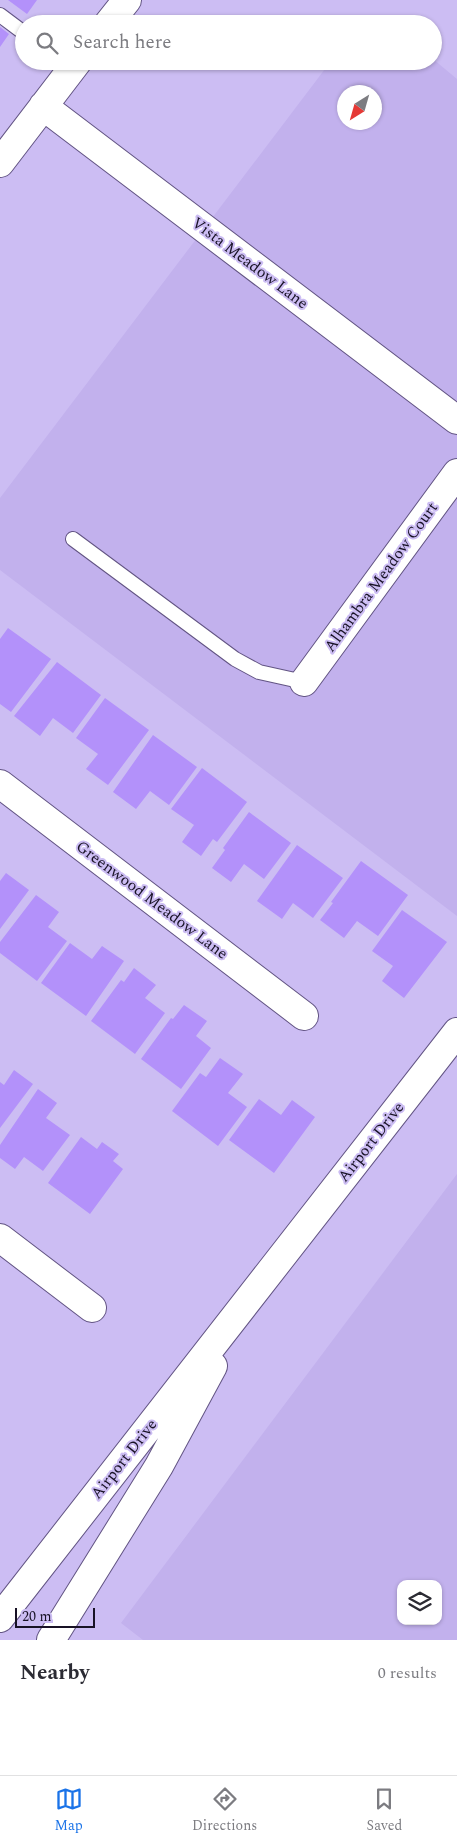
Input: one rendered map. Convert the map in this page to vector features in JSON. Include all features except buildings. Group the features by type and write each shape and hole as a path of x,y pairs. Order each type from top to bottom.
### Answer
{"street":[{"path":"115,15 127,0"},
{"path":"0,162 43,106 67,70"},
{"name":"Vista Meadow Lane","path":"43,106 457,420"},
{"name":"Alhambra Meadow Court","path":"304,682 457,473"},
{"name":"Greenwood Meadow Lane","path":"0,784 304,1016"},
{"name":"Airport Drive","path":"0,1618 457,1032"},
{"path":"0,1238 92,1308"},
{"name":"Airport Drive","path":"51,1640 159,1466 248,1299"}],"lane":[{"path":"0,15 15,26"},
{"path":"73,539 235,659 259,672 304,682"}],"shaded area":[{"path":"442,66 457,79 457,916 0,570 0,498 324,70 442,70"},
{"path":"457,1174 457,1640 143,1640 121,1623"}]}
